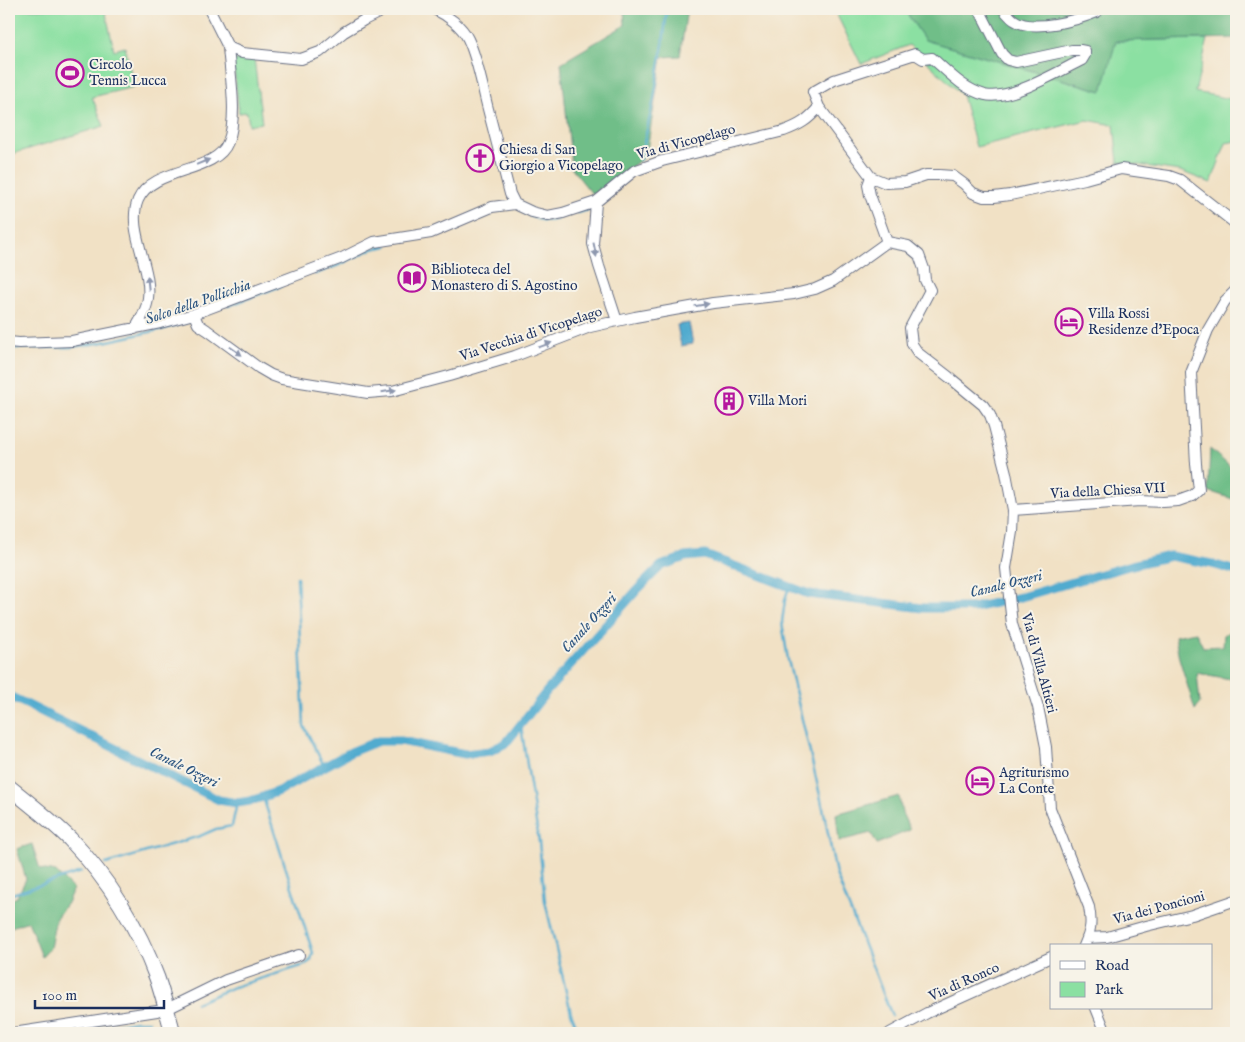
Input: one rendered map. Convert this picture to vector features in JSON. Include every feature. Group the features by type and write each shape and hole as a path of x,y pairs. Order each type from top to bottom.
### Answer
{"main road":[{"path":"9,787 70,839 112,891 130,920 147,954 161,991 173,1033"}],"street":[{"path":"135,329 147,307 149,296 148,277 136,226 135,209 138,200 143,192 153,183 217,156 228,144 232,122 232,104 228,47 208,9"},
{"path":"228,47 242,53 301,59 320,52 344,32 364,20 389,9"},
{"path":"9,342 72,341 195,317 342,258 374,242 432,233 492,207 515,204 510,194 477,65 468,38 462,29 442,12 434,9"},
{"path":"979,9 1002,54 1008,60 1016,62 1072,50 1085,51 1085,55 1082,60 1007,95 986,95 972,90 957,80 932,58 923,59 915,54 834,80 818,88 813,92 819,107 871,177 886,183 905,182 926,175 952,176 973,193 994,197 1086,179 1120,169 1169,176 1180,180 1236,224"},
{"path":"1003,9 1014,20 1024,24 1037,25 1055,24 1084,18 1096,12 1096,9"},
{"name":"Via di Vicopelago","path":"515,204 532,212 548,216 564,213 596,202 634,170 662,161 784,131 799,125 819,107"},
{"path":"871,177 868,186 870,195 888,242"},
{"path":"596,202 593,244 617,321"},
{"name":"Via Vecchia di Vicopelago","path":"195,317 214,336 271,375 282,379 368,393 392,391 515,356 590,328 617,321 713,304 794,294 815,289 833,281 888,242"},
{"name":"Via di Villa Altieri","path":"888,242 908,246 919,255 924,269 925,280 930,290 910,328 912,344 918,353 983,405 990,415 1006,473 1012,510 1012,532 1006,568 1012,624 1038,707 1046,747 1050,808 1089,907 1092,922 1086,942"},
{"name":"Via della Chiesa VII","path":"1012,510 1140,501 1178,501 1192,496 1199,490 1191,373 1208,330 1225,301 1236,290"},
{"name":"Via dei Poncioni","path":"1086,942 1192,915 1236,900"},
{"path":"174,1006 226,980 298,956"},
{"name":"Via di Ronco","path":"890,1033 927,1013 1050,957"},
{"path":"1097,1010 1106,1033"},
{"path":"13,1033 157,1011"}],"green space":[{"name":"Circolo Tennis Lucca","path":"9,9 105,9 114,50 125,47 134,87 92,97 104,126 9,155"},
{"path":"624,9 687,9 680,56 662,57 646,156 593,195 572,169 561,63 625,25"},
{"path":"834,9 904,9 925,40 1102,91 1115,41 1208,39 1195,92 1236,100 1236,141 1226,143 1211,183 1180,171 1118,162 1114,125 1087,120 976,147 962,95 909,45 861,64"},
{"path":"904,9 1236,9 1236,38 1116,41 1102,91 925,40"},
{"path":"254,58 262,123 249,125 247,112 239,113 233,60"},
{"path":"1210,449 1236,472 1236,500 1208,491"},
{"path":"1236,627 1236,680 1197,673 1200,703 1195,710 1179,658 1175,636 1196,632 1203,647 1223,646 1224,635"},
{"path":"899,796 902,813 910,830 877,844 871,833 839,841 836,814"},
{"path":"32,844 40,869 56,872 73,889 67,903 56,918 50,948 42,957 28,921 9,928 9,901 17,897 26,879 17,849"}],"water":[{"path":"689,323 693,344 681,346 677,325"}],"waterway":[{"name":"Solco della Pollicchia","path":"640,160 654,99 667,9"},
{"name":"Solco della Pollicchia","path":"578,213 591,209"},
{"name":"Solco della Pollicchia","path":"530,216 544,220 558,219"},
{"name":"Solco della Pollicchia","path":"315,274 372,249 387,246"},
{"name":"Solco della Pollicchia","path":"228,306 281,286"},
{"name":"Solco della Pollicchia","path":"9,348 71,347 99,343 164,329 192,320"},
{"name":"Canale Ozzeri","path":"9,696 219,800 237,803 250,801 281,790 351,752 378,741 401,741 465,754 490,751 506,743 547,691 638,589 661,566 685,557 705,555 809,594 923,608 973,608 1021,597 1170,556 1212,564 1236,571"},
{"path":"297,577 304,726 324,766"},
{"path":"789,586 782,622 788,660 823,808 836,874 892,1016"},
{"path":"521,726 539,842 545,901 571,1013 579,1033"},
{"path":"196,1003 234,987 305,965 311,960 313,953 263,797"},
{"path":"106,864 200,836 216,829 232,826 237,803"},
{"path":"9,895 81,872"},
{"path":"68,1033 136,1021 149,1021"}],"place":[{"name":"Circolo Tennis Lucca","path":"70,73"},
{"name":"Chiesa di San Giorgio a Vicopelago","path":"480,158"},
{"name":"Biblioteca del Monastero di S. Agostino","path":"412,278"},
{"name":"Villa Rossi Residenze d'Epoca","path":"1069,322"},
{"name":"Villa Mori","path":"729,401"},
{"name":"Agriturismo La Conte","path":"980,781"}]}
